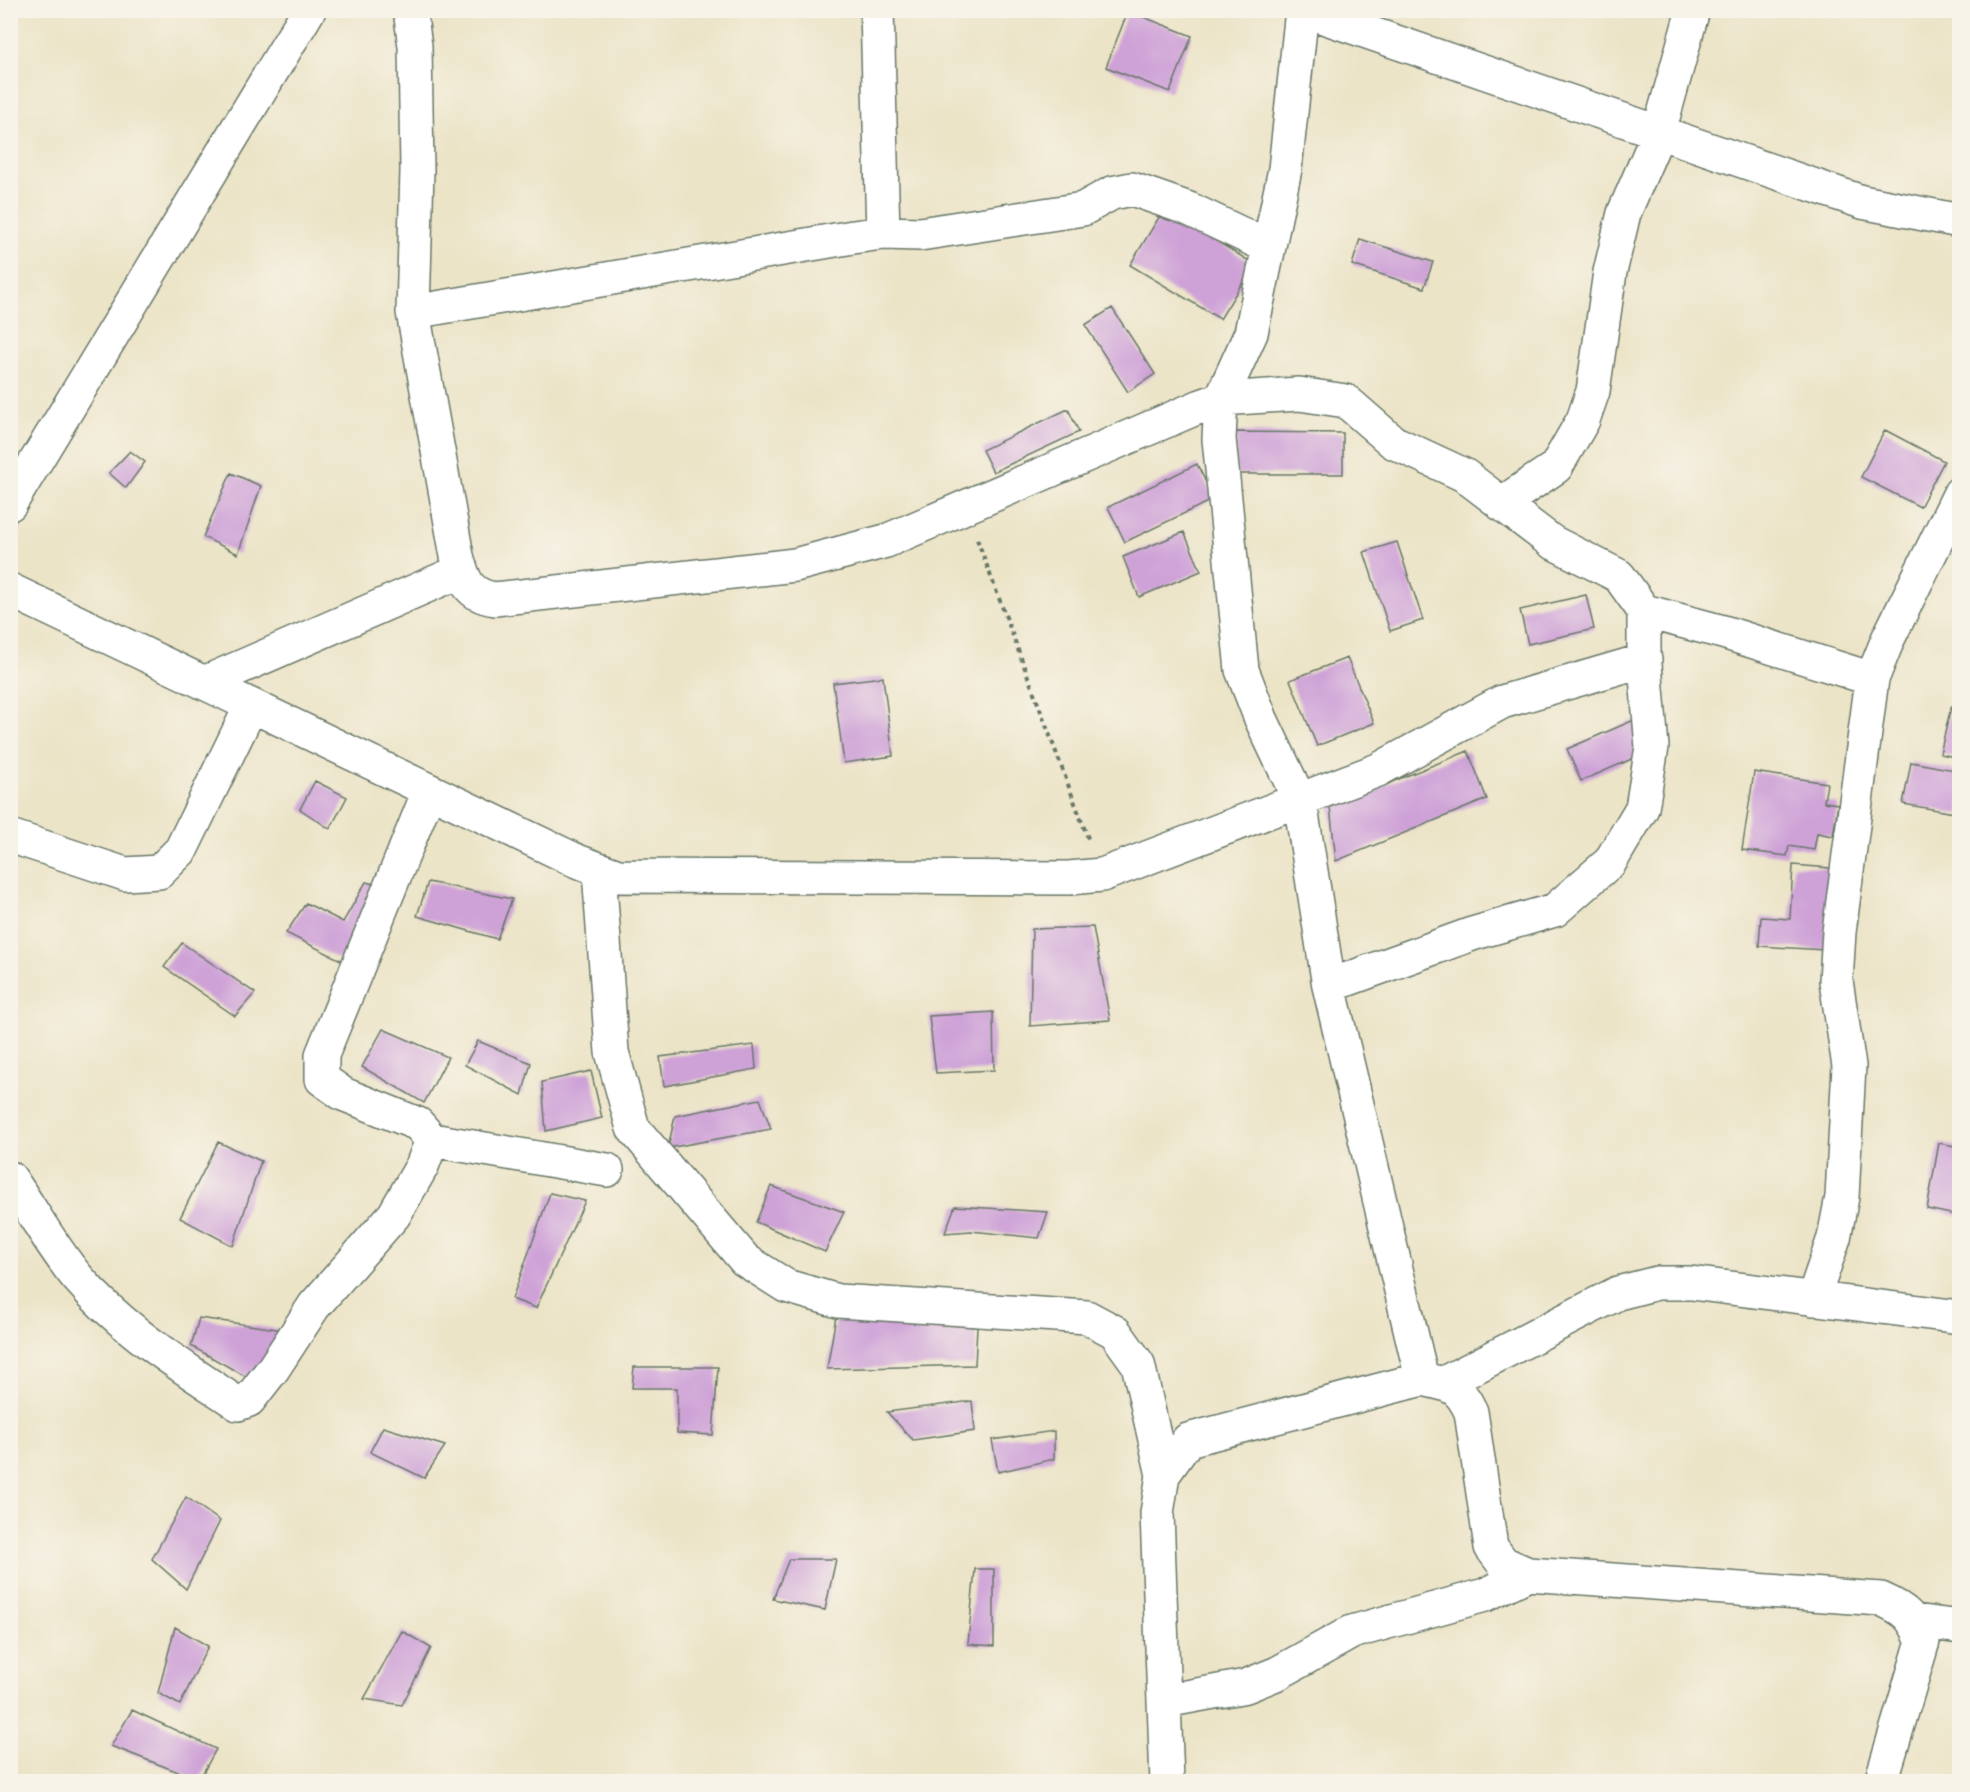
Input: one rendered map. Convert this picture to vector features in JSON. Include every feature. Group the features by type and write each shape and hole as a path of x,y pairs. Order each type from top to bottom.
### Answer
{"street":[{"path":"10,504 309,10"},
{"path":"410,10 415,46 417,170 414,312 461,571 468,586 478,596 495,598 795,565 886,541 1221,399 1299,394 1346,401 1393,442 1464,475 1552,543 1619,576 1644,611 1645,660 1652,747 1642,808 1610,862 1555,910 1472,934 1369,974 1329,986"},
{"path":"877,10 883,233"},
{"path":"1433,1381 1329,986 1300,801 1261,719 1242,670 1219,439 1221,399 1251,333 1285,169 1303,10 1862,202 1959,221"},
{"path":"1502,504 1556,467 1583,420 1593,391 1610,272 1624,213 1659,132 1693,10"},
{"path":"414,312 883,233 920,234 1083,209 1112,193 1132,189 1189,209 1269,247"},
{"path":"1813,1299 1834,1238 1842,1197 1849,1066 1836,981 1839,932 1872,679 1888,639 1959,493"},
{"path":"204,683 461,571"},
{"path":"10,590 599,871 629,876 1069,878 1102,875 1378,770 1502,702 1645,660"},
{"path":"1644,611 1723,632 1872,679"},
{"path":"10,836 125,874 159,873 181,850 251,706"},
{"path":"429,791 322,1055 322,1079 343,1094 418,1124 432,1140 607,1170"},
{"path":"599,871 612,1052 633,1128 745,1260 786,1286 838,1301 1087,1317 1115,1332 1138,1364 1163,1475 1157,1513 1166,1701 1167,1782"},
{"path":"10,1178 76,1276 166,1358 238,1404 249,1400 273,1369 314,1306 394,1215 422,1166 432,1140"},
{"path":"1163,1475 1188,1440 1433,1381 1618,1293 1657,1283 1691,1283 1959,1317"},
{"path":"1433,1381 1462,1393 1471,1412 1491,1547 1503,1563 1528,1574 1881,1599 1900,1608 1915,1621 1923,1641 1881,1782"},
{"path":"1166,1701 1246,1686 1278,1674 1352,1632 1485,1595 1528,1574"},
{"path":"1915,1621 1959,1627"}],"path":[{"path":"965,507 1102,875"}],"building":[{"path":"950,10 987,10 987,16 950,17"},
{"path":"1128,11 1192,36 1170,92 1106,67"},
{"path":"1164,209 1254,264 1220,319 1130,265"},
{"path":"1360,239 1433,262 1424,288 1352,265"},
{"path":"1112,308 1155,374 1128,392 1085,325"},
{"path":"1068,409 1079,432 993,472 982,450"},
{"path":"1885,430 1944,461 1920,507 1861,477"},
{"path":"1236,432 1343,433 1343,474 1236,474"},
{"path":"130,451 145,462 126,488 109,473"},
{"path":"1197,464 1214,499 1125,542 1108,507"},
{"path":"231,473 261,486 238,554 203,537"},
{"path":"1184,532 1201,571 1139,597 1123,557"},
{"path":"1397,542 1423,620 1390,631 1364,552"},
{"path":"1586,595 1594,629 1528,644 1520,610"},
{"path":"1347,658 1374,723 1317,746 1290,680"},
{"path":"883,677 893,756 844,763 833,683"},
{"path":"1951,707 1960,709 1960,758 1940,754"},
{"path":"1634,720 1648,752 1581,781 1567,749"},
{"path":"1468,751 1487,799 1336,861 1330,807"},
{"path":"1911,762 1960,771 1960,814 1903,804"},
{"path":"1754,772 1827,783 1824,802 1838,804 1833,836 1817,833 1814,850 1789,846 1787,856 1742,850"},
{"path":"315,781 347,797 330,829 300,809"},
{"path":"1793,865 1830,868 1825,950 1759,946 1761,917 1790,919"},
{"path":"366,882 387,888 355,967 286,933 306,903 343,922"},
{"path":"428,882 512,899 497,939 417,916"},
{"path":"1093,927 1110,1020 1030,1026 1032,929"},
{"path":"182,943 255,993 235,1016 164,967"},
{"path":"993,1012 994,1070 936,1073 929,1016"},
{"path":"383,1029 448,1057 424,1103 362,1067"},
{"path":"478,1041 531,1063 522,1095 465,1065"},
{"path":"754,1045 756,1069 664,1086 660,1057"},
{"path":"591,1071 602,1118 546,1131 542,1082"},
{"path":"760,1099 771,1129 668,1148 675,1116"},
{"path":"218,1142 261,1161 233,1246 180,1218"},
{"path":"1939,1143 1960,1147 1960,1216 1927,1209"},
{"path":"771,1186 844,1212 825,1252 756,1222"},
{"path":"550,1193 585,1201 536,1308 512,1299"},
{"path":"955,1206 1048,1212 1039,1238 971,1231 945,1233"},
{"path":"836,1316 977,1327 975,1365 827,1369"},
{"path":"199,1318 291,1331 259,1384 191,1346"},
{"path":"634,1367 718,1367 713,1435 677,1433 677,1388 632,1388"},
{"path":"972,1401 975,1431 913,1440 887,1412"},
{"path":"383,1427 445,1446 424,1478 370,1452"},
{"path":"1054,1431 1054,1459 998,1472 992,1440"},
{"path":"186,1497 220,1521 186,1589 152,1559"},
{"path":"789,1559 836,1559 825,1610 773,1599"},
{"path":"975,1569 994,1569 994,1646 968,1644"},
{"path":"175,1627 208,1646 180,1705 158,1693"},
{"path":"402,1631 431,1648 402,1705 364,1699"},
{"path":"132,1710 216,1749 199,1780 111,1746"}]}
